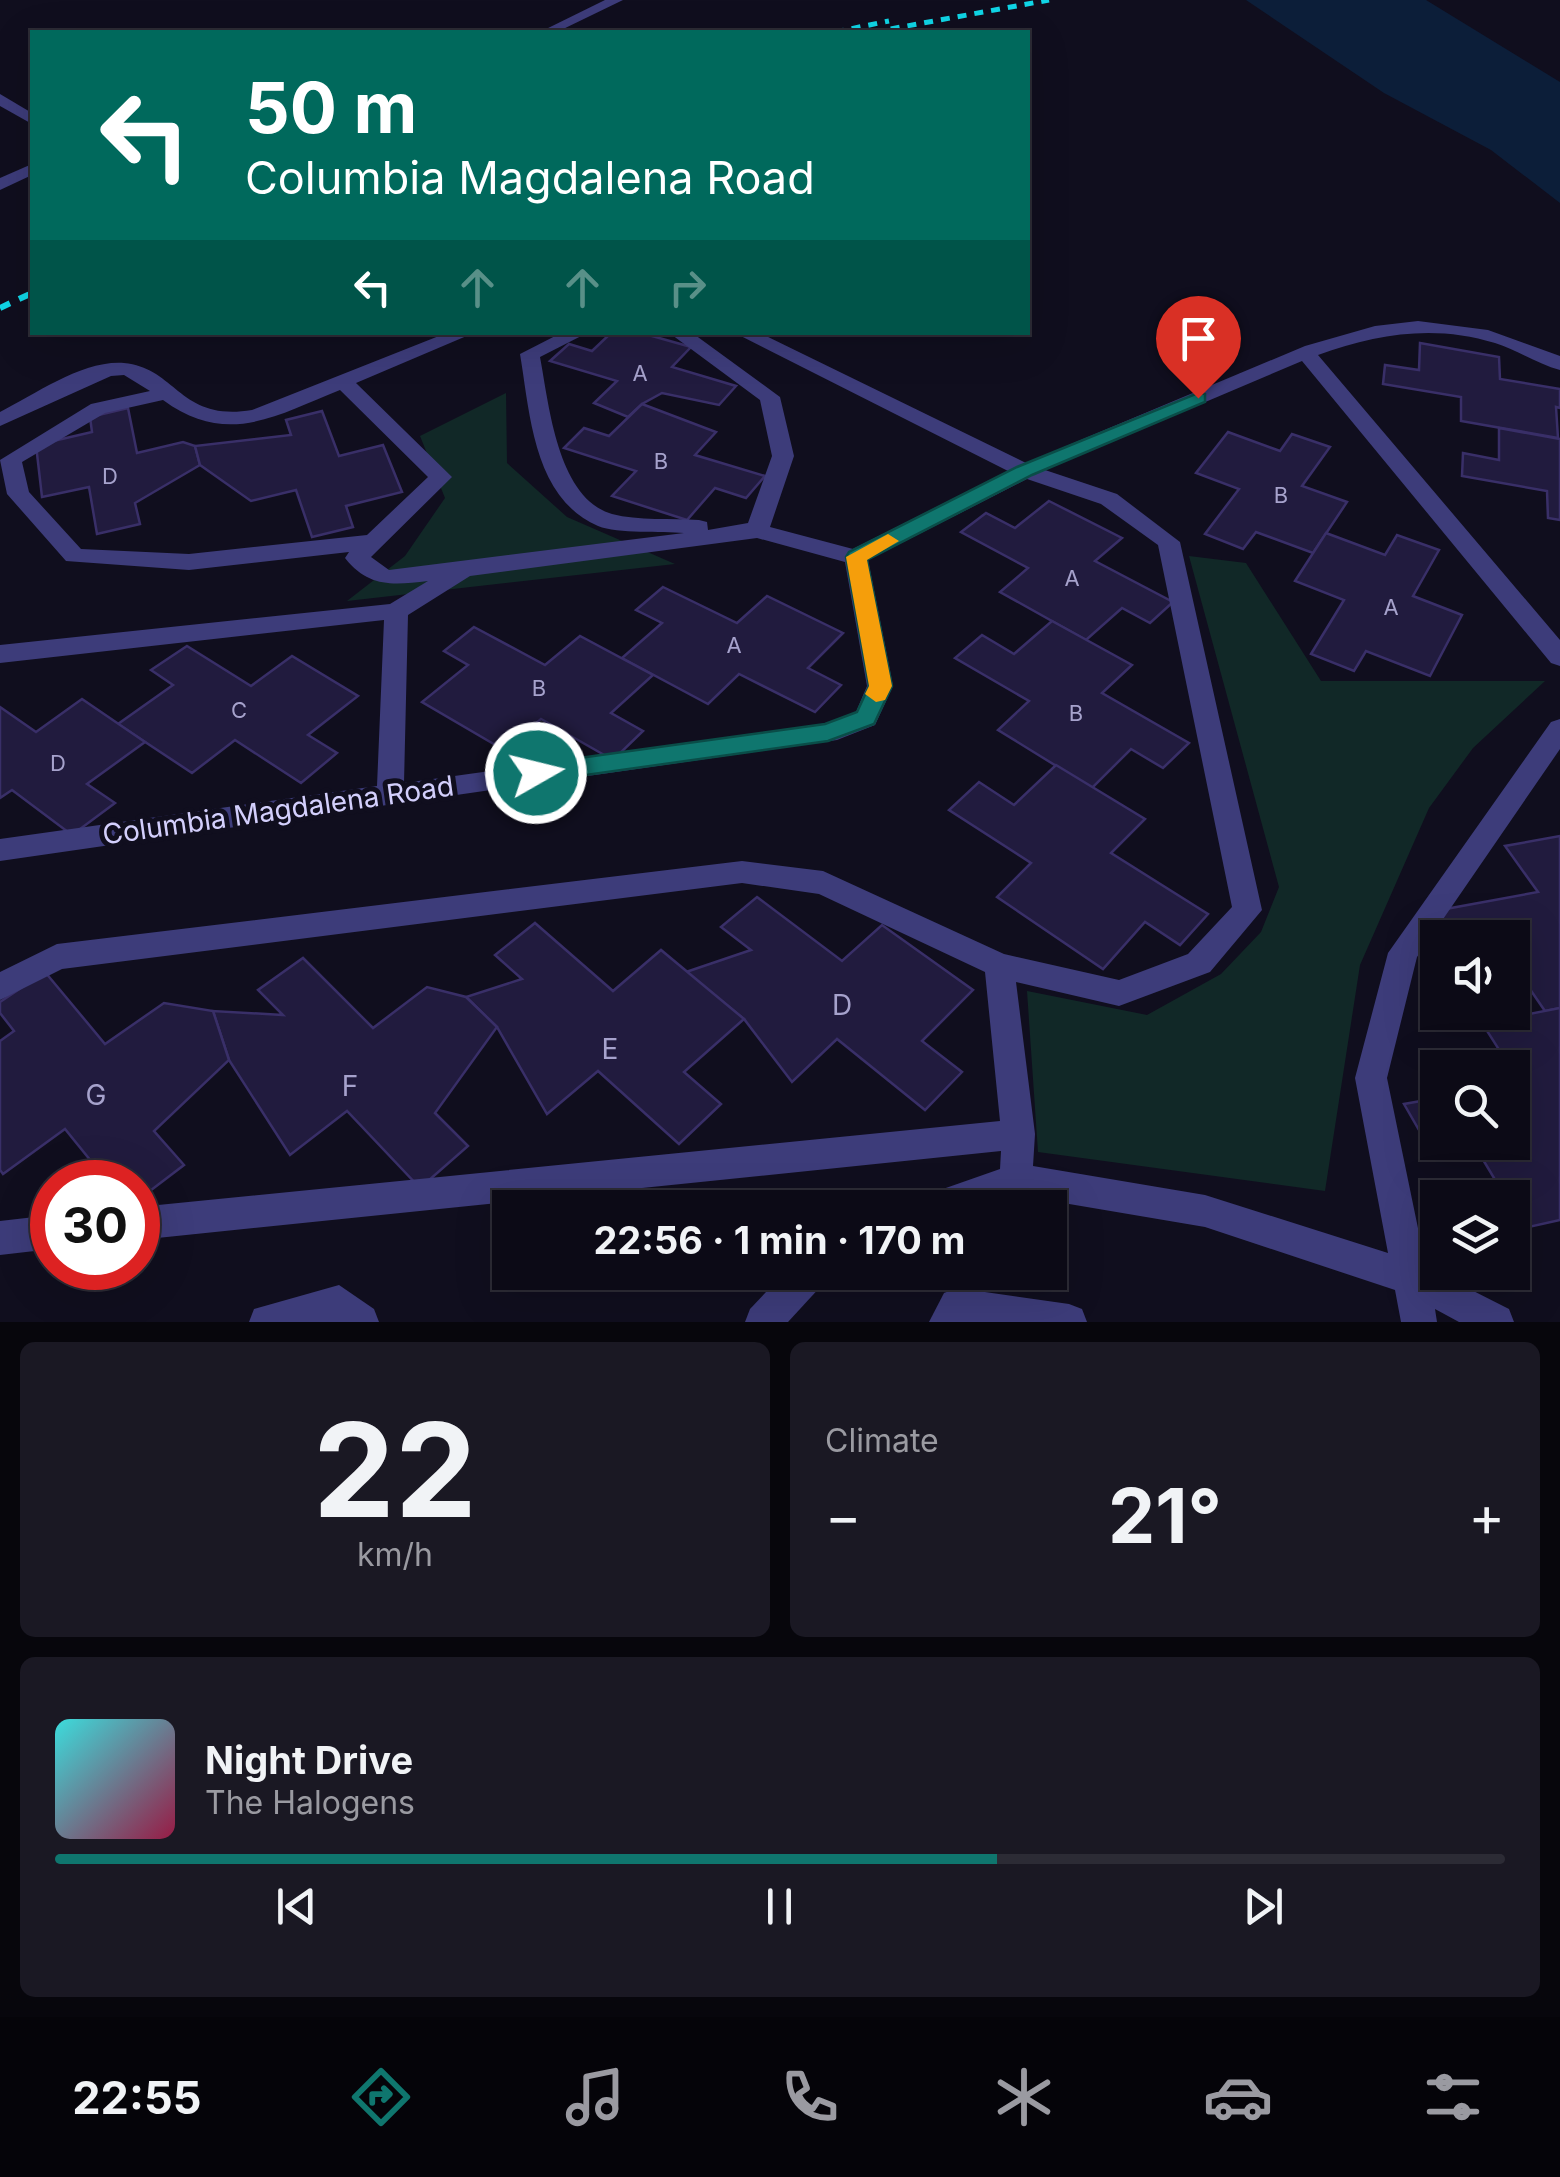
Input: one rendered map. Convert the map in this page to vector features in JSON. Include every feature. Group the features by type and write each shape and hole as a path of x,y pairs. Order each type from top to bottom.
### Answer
{"street":[{"path":"551,30 616,0"},
{"path":"0,99 30,118"},
{"path":"0,185 30,171"},
{"path":"573,335 530,354 543,430 562,486 604,520 757,531 856,557 1024,471 1306,353 1362,334 1402,327 1456,328 1528,346 1560,364"},
{"path":"0,420 99,373 122,369 140,375 198,416 224,422 257,416 460,335"},
{"path":"681,335 770,397 782,456 757,531"},
{"path":"0,987 57,957 742,872 824,883 999,964 1119,994 1199,963 1248,910 1168,542 1109,498 1024,471 748,335"},
{"path":"1306,353 1560,657"},
{"path":"343,382 441,477 357,558 384,578 757,531"},
{"path":"167,394 98,408 11,460 18,494 74,556 189,562 374,542"},
{"name":"Columbia Magdalena Road","path":"0,850 828,732 866,718 880,686 856,557"},
{"path":"0,654 396,610 464,569"},
{"path":"390,793 396,610"},
{"path":"1419,1322 1370,1078 1403,953 1560,729"},
{"path":"999,964 1018,1134 1016,1179"},
{"path":"160,1222 1018,1134"},
{"path":"985,1190 1016,1179 1204,1211 1409,1277 1496,1322"},
{"path":"0,1238 30,1235"},
{"path":"762,1322 793,1290"},
{"path":"267,1322 340,1303 361,1322"},
{"path":"947,1322 957,1306 1069,1322"}],"green space":[{"path":"506,393 507,463 567,517 675,564 347,601 405,556 445,498 420,436"},
{"path":"1189,556 1246,563 1321,681 1545,681 1473,748 1429,808 1360,965 1325,1191 1038,1152 1027,991 1147,1015 1221,974 1261,932 1279,887"}],"water":[{"path":"1246,0 1426,0 1560,82 1560,203 1491,150 1384,93"}],"building":[{"path":"609,335 649,335 691,347 672,367 736,386 719,405 662,393 628,417 594,403 617,381 550,361 569,344 592,351"},
{"path":"1420,343 1499,357 1500,379 1560,389 1560,408 1556,407 1558,438 1461,421 1461,397 1383,384 1385,365 1419,370"},
{"path":"642,404 716,432 695,455 765,476 746,498 715,488 687,520 612,496 636,471 564,448 584,428 609,436"},
{"path":"128,408 137,453 183,442 195,446 200,465 135,503 140,524 97,534 89,487 42,497 36,445 92,432 90,417"},
{"path":"322,411 339,456 383,445 402,492 346,506 353,527 312,537 296,490 251,501 200,465 195,446 291,435 286,420"},
{"path":"1499,428 1560,439 1560,520 1548,518 1547,491 1462,476 1463,453 1499,460"},
{"path":"1228,432 1280,451 1292,434 1330,447 1302,486 1347,502 1313,553 1256,532 1243,549 1205,534 1239,489 1196,473"},
{"path":"1049,501 1122,538 1095,561 1173,602 1150,623 1122,608 1086,640 1000,592 1028,568 961,532 986,513 1015,528"},
{"path":"1326,533 1385,555 1397,535 1439,550 1413,596 1462,615 1430,676 1366,651 1354,671 1311,654 1344,600 1295,581"},
{"path":"663,587 737,623 767,596 843,633 808,668 841,685 815,712 739,674 708,704 622,658 662,623 636,610"},
{"path":"1052,621 1132,665 1102,693 1189,743 1163,768 1131,749 1092,788 998,730 1029,701 955,658 982,635 1014,654"},
{"path":"474,627 545,665 580,636 653,675 611,713 643,731 613,760 541,719 504,750 422,702 468,665 444,651"},
{"path":"187,646 251,686 292,656 358,696 308,735 337,753 301,783 235,740 192,773 118,724 173,685 151,670"},
{"path":"82,699 145,742 87,784 115,803 72,835 12,790 0,798 0,707 36,732"},
{"path":"1056,765 1145,819 1111,853 1208,914 1180,945 1145,922 1103,969 997,897 1031,863 949,810 979,782 1014,805"},
{"path":"1560,836 1560,1008 1545,1011 1530,989 1530,920 1441,920 1435,911 1538,892 1505,846"},
{"path":"757,897 842,961 882,925 973,990 922,1041 962,1072 925,1110 837,1039 792,1082 744,1019 686,972 751,950 721,927"},
{"path":"535,923 613,991 661,950 744,1019 684,1072 721,1104 679,1144 598,1071 547,1114 497,1027 466,997 522,979 495,955"},
{"path":"303,958 373,1028 427,987 466,997 497,1027 435,1113 468,1146 420,1188 347,1111 290,1155 229,1060 213,1011 283,1015 258,990"},
{"path":"45,972 105,1044 164,1003 213,1011 229,1060 154,1131 184,1165 160,1183 160,1160 90,1160 65,1129 3,1174 0,1041 14,1031 0,1013 0,1002"},
{"path":"1560,1008 1560,1220 1530,1227 1530,1180 1495,1180 1483,1160 1530,1160 1530,1050 1499,1050 1486,1030 1530,1030 1530,1014"},
{"path":"1420,1101 1420,1132 1404,1104"}],"railway":[{"path":"885,30 1049,0"},
{"path":"845,30 889,21"},
{"path":"0,308 30,294"}],"slow traffic":[{"path":"876,694 880,686 856,557 888,541"}],"route":[{"path":"536,773 828,732 866,718 880,686 856,557 1024,471 1198,398"}]}
